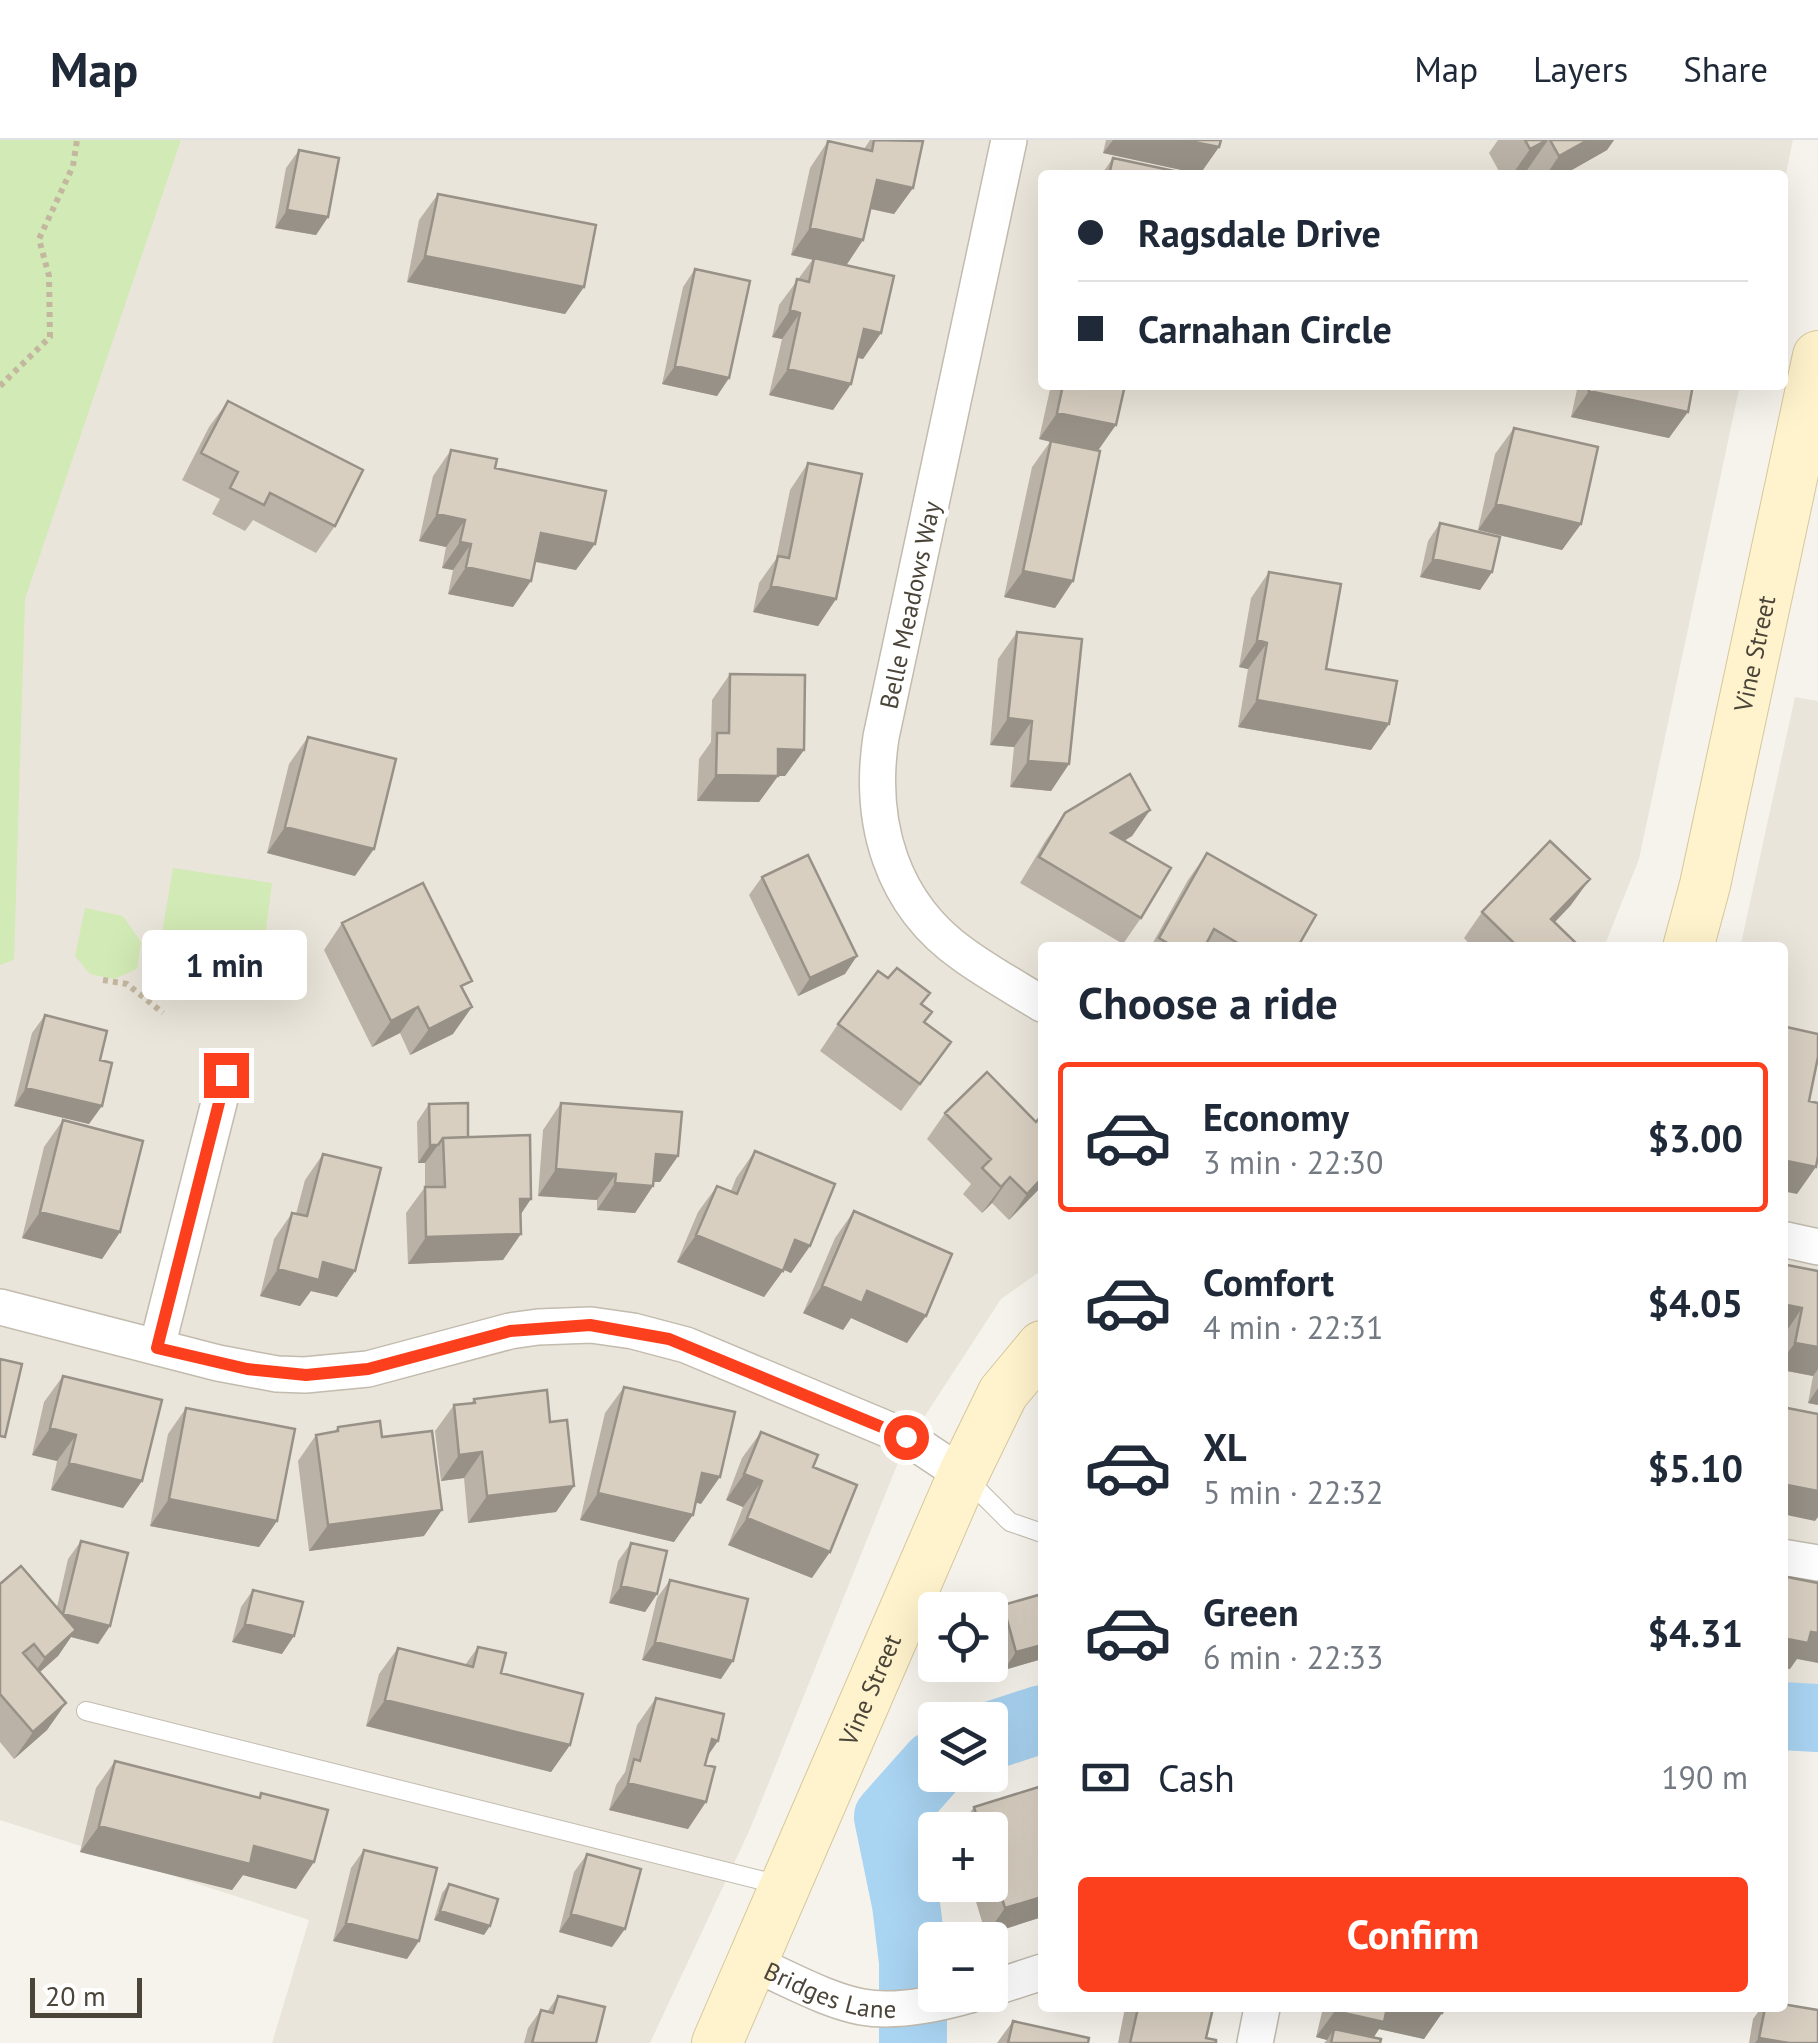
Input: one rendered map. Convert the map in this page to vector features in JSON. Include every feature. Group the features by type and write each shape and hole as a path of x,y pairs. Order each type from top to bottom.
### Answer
{"street":[{"name":"Belle Meadows Way","path":"1009,140 881,737 876,800 890,860 919,912 962,954 1038,1002"},
{"name":"Vine Street","path":"1690,942 1818,356"},
{"path":"157,1348 226,1075"},
{"path":"1788,1240 1818,1247"},
{"path":"0,1308 247,1369 306,1375 368,1369 497,1334 538,1327 590,1325 633,1331 686,1345 906,1437 963,1475"},
{"name":"Vine Street","path":"717,2043 963,1475 1003,1393 1038,1351"},
{"path":"1788,1558 1818,1562"},
{"name":"Bridges Lane","path":"754,1964 846,2003 878,2008 918,2003"},
{"path":"1008,1983 1038,1973"},
{"path":"1255,2043 1261,2012"}],"lane":[{"path":"963,1475 1010,1522 1038,1532"},
{"path":"86,1711 787,1886"}],"path":[{"path":"0,386 50,336 49,276 39,239 73,166 77,140"},
{"path":"103,980 128,984 163,1013"}],"shaded area":[{"path":"0,140 1793,140 1787,170 1038,170 1038,390 1739,390 1639,859 1606,942 1038,942 1038,1273 1001,1299 904,1448 750,1829 650,2043 272,2043 309,1920 0,1820"},
{"path":"1795,697 1818,701 1818,1688 1788,1687 1788,942 1741,942"}],"green space":[{"path":"0,140 181,140 25,599 14,960 0,965"},
{"path":"173,868 272,883 261,966 159,951"},
{"path":"85,908 123,916 141,942 137,969 114,979 90,974 75,956"}],"building":[{"path":"874,140 923,141 913,188 877,180 863,240 810,228 828,141 872,151"},
{"path":"1184,140 1221,140 1219,147"},
{"path":"1525,140 1547,140 1530,149"},
{"path":"1550,140 1588,140 1559,156"},
{"path":"299,150 339,158 328,217 287,210"},
{"path":"1113,158 1169,170 1110,170"},
{"path":"438,194 596,225 584,287 425,256"},
{"path":"814,258 894,276 881,333 864,329 851,384 788,369 800,313 790,310 797,279 809,282"},
{"path":"695,269 750,281 729,378 675,366"},
{"path":"1062,390 1124,390 1116,425 1057,413"},
{"path":"1589,390 1692,390 1688,412"},
{"path":"228,401 363,470 335,526 270,493 264,505 230,488 238,472 201,453"},
{"path":"1514,428 1598,447 1581,524 1496,504"},
{"path":"1051,441 1100,451 1073,581 1023,571"},
{"path":"451,450 497,459 495,468 606,491 595,544 541,533 531,581 466,567 471,544 460,542 465,520 437,514"},
{"path":"808,463 862,474 836,599 771,586 778,556 789,558"},
{"path":"1440,523 1500,537 1492,572 1433,559"},
{"path":"1269,572 1341,584 1326,669 1397,681 1389,724 1257,700 1267,643 1257,640"},
{"path":"1017,632 1082,639 1069,764 1028,761 1032,721 1008,718"},
{"path":"730,674 805,675 804,750 778,749 778,776 716,775 717,733 729,733"},
{"path":"308,737 396,759 374,849 285,827"},
{"path":"1130,774 1150,810 1111,833 1171,868 1141,918 1039,857 1065,813"},
{"path":"1550,841 1590,879 1551,919 1575,942 1513,942 1482,912"},
{"path":"1207,853 1316,915 1300,942 1236,942 1214,929 1207,942 1166,942 1159,938"},
{"path":"808,855 857,956 810,978 762,877"},
{"path":"423,883 472,981 461,986 472,1007 429,1029 418,1007 391,1021 342,923"},
{"path":"897,968 930,993 921,1004 932,1012 924,1022 951,1042 920,1084 838,1024 878,971 888,978"},
{"path":"45,1015 107,1031 100,1060 112,1063 102,1106 26,1088"},
{"path":"1788,1027 1818,1034 1818,1057 1809,1101 1818,1103 1816,1167 1788,1161"},
{"path":"987,1072 1036,1122 1038,1120 1038,1182 1027,1194 1010,1177 1001,1187 982,1168 991,1159 945,1113"},
{"path":"468,1103 468,1137 443,1138 438,1145 430,1145 429,1104"},
{"path":"561,1103 682,1112 678,1156 656,1154 653,1186 615,1183 616,1174 556,1169"},
{"path":"63,1120 143,1141 120,1232 40,1212"},
{"path":"530,1135 531,1199 520,1199 521,1234 426,1237 425,1187 445,1187 443,1138"},
{"path":"755,1151 835,1184 810,1246 795,1240 783,1271 696,1235 717,1186 737,1194"},
{"path":"323,1154 381,1168 355,1271 323,1262 319,1280 278,1269 292,1213 307,1216"},
{"path":"854,1211 952,1254 926,1316 867,1291 862,1303 822,1286"},
{"path":"1788,1265 1818,1271 1818,1347 1795,1343 1802,1308 1788,1305"},
{"path":"0,1359 22,1364 5,1437 0,1436"},
{"path":"63,1376 162,1400 142,1481 69,1463 76,1435 50,1428"},
{"path":"624,1387 735,1412 720,1477 702,1473 693,1515 598,1493"},
{"path":"547,1390 550,1422 567,1420 574,1486 487,1496 482,1452 459,1455 454,1405"},
{"path":"186,1408 295,1429 277,1521 169,1499"},
{"path":"1788,1408 1818,1414 1818,1491 1788,1485"},
{"path":"380,1421 382,1437 432,1431 442,1510 328,1525 316,1435 338,1431 338,1427"},
{"path":"761,1432 818,1455 813,1467 857,1485 830,1552 747,1518 762,1481 744,1474"},
{"path":"81,1541 128,1553 110,1626 63,1614"},
{"path":"631,1543 667,1551 657,1594 621,1586"},
{"path":"21,1566 76,1630 45,1658 34,1644 23,1653 66,1703 33,1732 0,1694 0,1584"},
{"path":"1788,1577 1818,1583 1818,1633 1811,1632 1808,1643 1788,1639"},
{"path":"670,1580 748,1599 733,1661 655,1642"},
{"path":"253,1590 303,1602 294,1636 245,1624"},
{"path":"1038,1595 1038,1646 1016,1652 1008,1623 1008,1604"},
{"path":"478,1647 506,1653 501,1673 583,1694 570,1745 385,1700 398,1648 473,1667"},
{"path":"656,1698 724,1714 718,1741 712,1739 705,1765 715,1767 706,1802 628,1783 634,1759 640,1761"},
{"path":"115,1761 260,1798 261,1793 328,1810 314,1862 254,1846 250,1864 99,1826"},
{"path":"1038,1787 1038,1898 1005,1908 1008,1812 976,1812 974,1807"},
{"path":"364,1850 437,1868 419,1941 346,1923"},
{"path":"587,1854 641,1869 625,1929 571,1914"},
{"path":"449,1884 498,1899 490,1926 440,1911"},
{"path":"558,1996 605,2007 596,2043 532,2043 541,2010 553,2013"},
{"path":"1788,2005 1818,2010 1818,2043 1759,2038 1764,2012 1788,2012"},
{"path":"1137,2012 1212,2012 1206,2038 1216,2043 1130,2043"},
{"path":"1339,2012 1386,2012 1384,2022"},
{"path":"1013,2021 1089,2038 1088,2043 1008,2043"},
{"path":"1334,2029 1381,2039 1380,2043 1331,2043"}],"waterway":[{"path":"1788,1716 1818,1718"},
{"path":"1008,1730 1038,1720"},
{"path":"913,2043 913,1962 888,1817 918,1783"}],"route":[{"path":"226,1075 157,1348 277,1374 334,1374 402,1361 510,1331 590,1325 686,1345 906,1437"}]}
